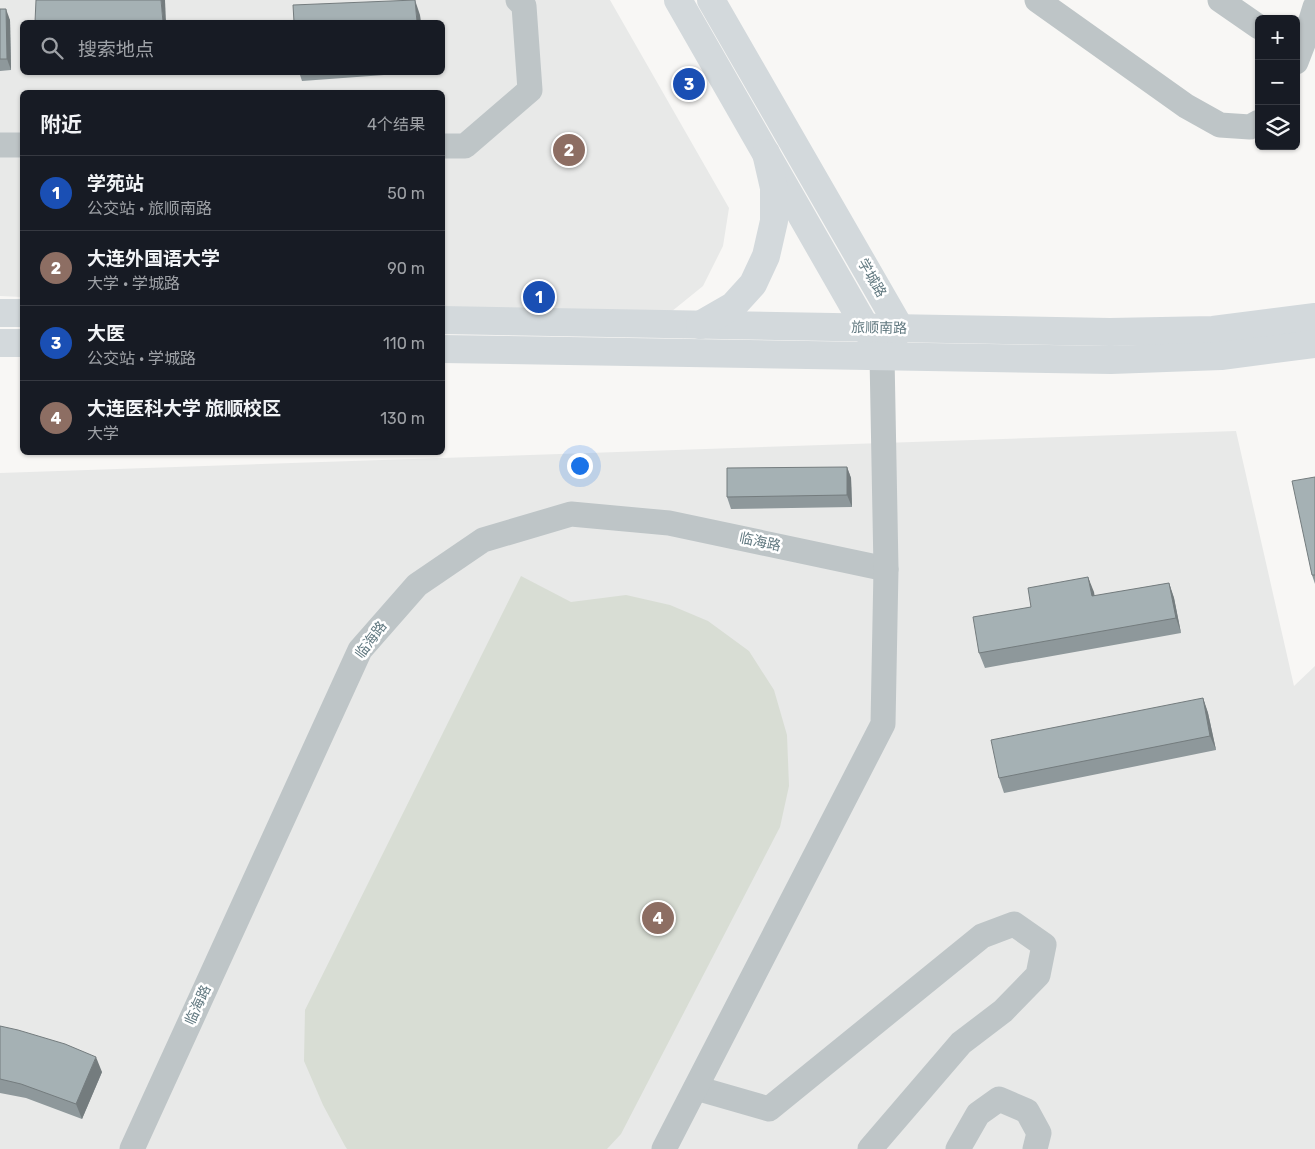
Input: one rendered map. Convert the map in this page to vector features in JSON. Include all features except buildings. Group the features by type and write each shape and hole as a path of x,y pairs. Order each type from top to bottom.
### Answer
{"main road":[{"path":"678,0 882,356 900,328"},
{"name":"学城路","path":"712,0 900,328"},
{"path":"700,325 733,306 753,284 766,256 774,221 774,188 766,154"},
{"path":"0,313 20,313"},
{"name":"旅顺南路","path":"445,320 1110,332 1213,330 1315,317"},
{"path":"0,342 20,343"},
{"name":"旅顺南路","path":"445,349 1120,359 1221,356 1315,344"}],"street":[{"path":"445,146 465,146 530,90 524,6 518,0"},
{"path":"1037,0 1186,106 1220,125 1250,128 1255,125"},
{"path":"1220,0 1255,23"},
{"path":"1300,48 1315,7"},
{"path":"0,144 20,145"},
{"path":"664,1149 883,724 886,569 882,356"},
{"name":"临海路","path":"132,1149 360,650 417,585 483,540 571,514 669,523 886,569"},
{"path":"696,1088 769,1109 982,936 1014,924 1044,945 1038,975 1003,1011 961,1043 870,1149"},
{"path":"958,1149 978,1114 999,1099 1027,1111 1039,1133 1036,1149"}],"shaded area":[{"path":"0,0 610,0 729,208 723,246 703,286 666,316 445,309 445,90 20,90 20,297 0,296"},
{"path":"1236,431 1294,686 1315,666 1315,1149 0,1149 0,473"},
{"path":"521,576 571,602 626,595 670,605 708,621 749,651 774,690 787,735 789,786 780,827 621,1134 607,1149 347,1149 323,1105 304,1061 305,1010"}],"place":[{"name":"大医","path":"689,84"},
{"name":"大连外国语大学","path":"569,150"},
{"name":"学苑站","path":"539,297"},
{"name":"大连医科大学 旅顺校区","path":"658,918"}]}
